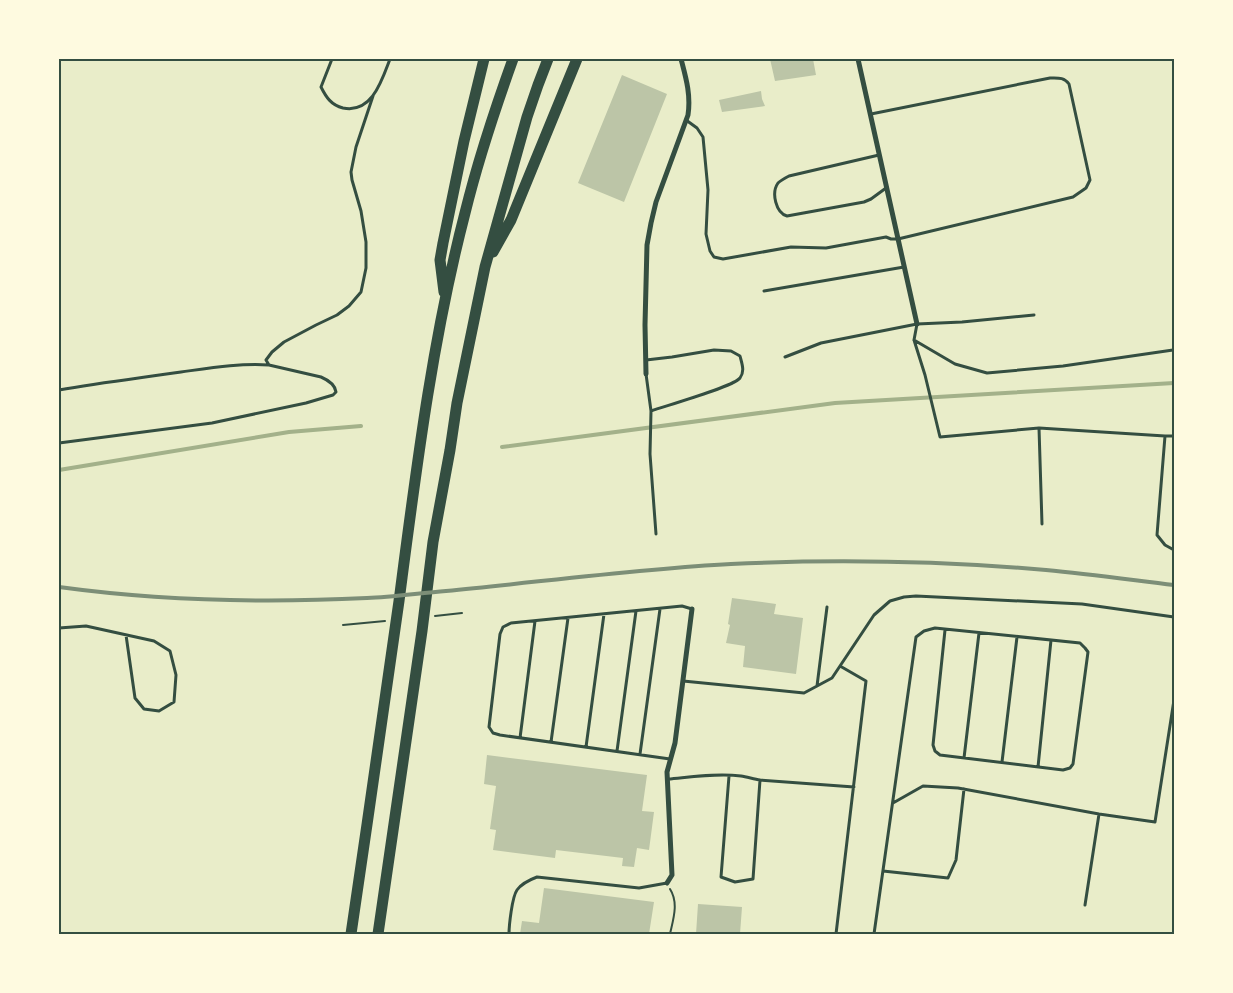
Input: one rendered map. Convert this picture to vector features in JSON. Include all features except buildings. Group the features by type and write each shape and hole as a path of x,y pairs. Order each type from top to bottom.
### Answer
{"highway":[{"path":"445,301 440,260 442,243 484,59"},
{"path":"351,934 428,392 464,214 484,145 513,59"},
{"path":"378,934 433,542 457,403 485,267 527,117 548,59"},
{"path":"485,267 511,220 577,59"}],"street":[{"path":"646,374 647,244 656,202 686,120 690,101 681,59"},
{"path":"858,59 917,324"},
{"path":"666,883 672,875 667,772 675,742 692,609"}],"lane":[{"path":"332,59 321,87 326,98 338,107 350,110 363,105 373,96 381,84 390,59"},
{"path":"686,120 697,128 703,137 708,190 706,234 710,251 714,257 723,259 791,247 826,248 886,237 898,239 1073,197 1086,188 1090,180 1068,84 1065,80 1059,78 1050,78 870,114"},
{"path":"269,365 266,360 284,342 337,315 349,306 361,292 366,268 366,242 361,211 351,172 356,147 373,96"},
{"path":"879,155 788,176 777,185 777,207 782,215 787,216 864,202 886,188"},
{"path":"764,291 904,267"},
{"path":"785,357 821,343 917,324 1034,315"},
{"path":"917,324 914,340 925,375 940,437 1039,428 1174,436"},
{"path":"914,340 955,364 987,373 1063,366 1173,350"},
{"path":"646,360 714,350 730,351 740,356 744,370 739,380 730,384 651,411"},
{"path":"59,390 100,383 254,364 269,365 321,377 329,381 336,392 334,395 306,404 212,423 59,443"},
{"path":"646,374 651,411 650,454 656,534"},
{"path":"1039,428 1042,524"},
{"path":"1165,436 1157,535 1165,545 1174,550"},
{"path":"682,681 804,693 832,678 874,615 890,601 904,597 1082,604 1174,617"},
{"path":"670,759 493,733 489,727 500,634 503,627 511,624 682,606 692,609"},
{"path":"817,686 826,607"},
{"path":"640,754 660,609"},
{"path":"617,752 636,611"},
{"path":"586,747 604,614"},
{"path":"551,742 568,618"},
{"path":"520,738 535,621"},
{"path":"59,628 86,626 126,635 154,642 170,651 176,675 174,702 159,711 144,709 135,698 126,635"},
{"path":"874,934 916,637 924,631 935,628 1080,643 1088,652 1073,764 1070,768 1063,770 940,755 935,751 933,745 945,630"},
{"path":"964,758 979,633"},
{"path":"1002,762 1017,637"},
{"path":"1038,767 1051,640"},
{"path":"836,934 866,681 840,666"},
{"path":"893,803 924,786 964,789 1099,814 1155,822 1174,700"},
{"path":"667,779 698,776 741,776 760,780 854,787"},
{"path":"729,776 722,877 735,882 753,879 760,780"},
{"path":"883,871 948,878 956,860 964,789"},
{"path":"1085,905 1099,814"},
{"path":"509,934 516,891 528,880 537,877 639,888 666,883"}],"path":[{"path":"666,883 674,894 675,912 670,934"}],"waterway":[{"path":"502,447 835,403 1174,383"},
{"path":"59,470 289,432 361,426"}],"railway":[{"path":"59,587 97,592 213,600 328,600 397,596 695,566 770,562 849,561 1007,567 1174,585"}]}
